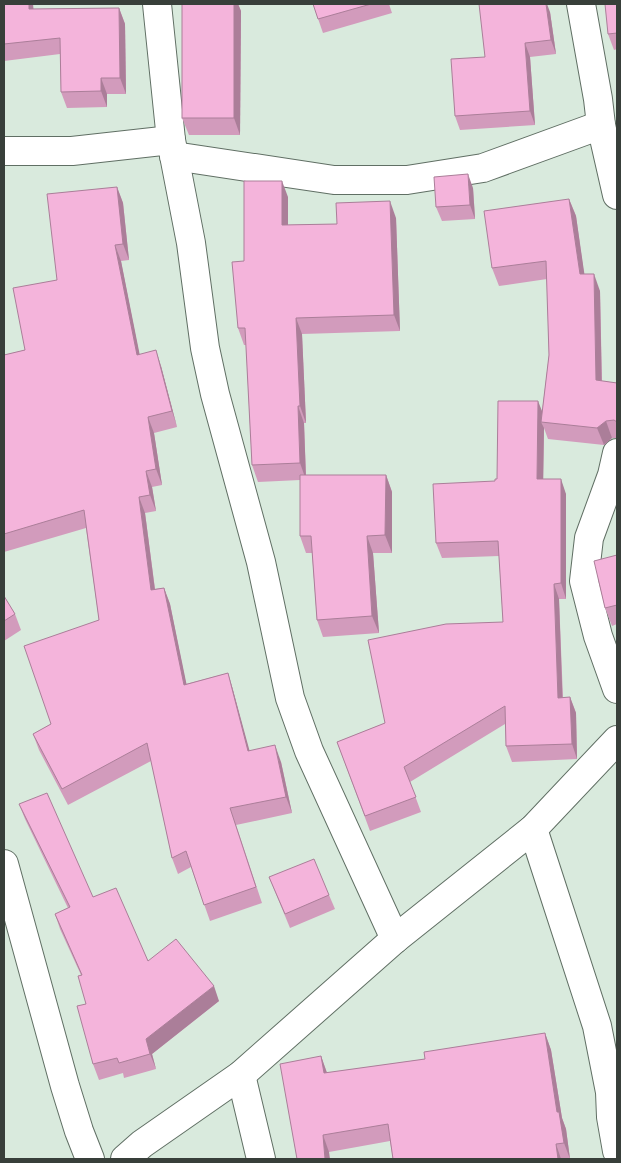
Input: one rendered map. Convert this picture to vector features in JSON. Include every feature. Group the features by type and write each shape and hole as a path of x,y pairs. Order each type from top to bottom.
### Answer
{"street":[{"path":"157,4 172,148 194,260 205,348 215,394 261,562 290,698 309,750 395,939"},
{"path":"581,4 606,107 617,195"},
{"path":"4,151 172,148 334,180 407,180 483,168 606,107"},
{"path":"617,453 612,475 589,538 584,581 598,636 617,689"},
{"path":"125,1159 142,1144 241,1075 395,939 534,830 617,740"},
{"path":"534,830 597,1026 614,1116 617,1150"},
{"path":"4,864 65,1086 90,1159"},
{"path":"241,1075 261,1159"}],"building":[{"path":"4,4 29,4 29,9 119,8 120,78 101,78 101,91 61,92 60,38 4,44"},
{"path":"182,4 234,4 234,118 182,118"},
{"path":"313,4 371,4 318,19"},
{"path":"479,4 546,4 551,40 525,43 530,111 455,116 451,59 485,57"},
{"path":"605,4 617,4 617,33 608,34"},
{"path":"468,174 470,205 436,207 434,177"},
{"path":"244,181 282,181 282,225 337,224 336,203 390,201 394,315 296,318 300,406 298,406 300,463 252,465 245,328 238,328 232,262 244,261"},
{"path":"117,187 123,244 115,245 137,355 156,350 172,411 148,417 156,469 146,471 150,495 139,497 151,590 164,588 184,685 228,673 248,751 275,745 286,797 230,808 256,887 204,905 186,851 172,858 147,743 62,789 33,734 51,724 24,646 99,620 84,510 4,534 4,355 25,350 13,288 57,280 47,194"},
{"path":"569,199 580,274 594,274 596,380 617,383 617,422 614,420 606,421 597,428 541,422 549,355 546,261 492,268 484,211"},
{"path":"498,401 538,401 537,479 561,479 561,583 554,584 558,698 570,697 572,744 506,746 505,706 404,767 416,797 365,816 337,742 385,723 368,640 446,624 503,622 498,541 436,543 433,484 495,481 497,479"},
{"path":"300,475 386,475 385,535 367,536 372,616 317,620 311,536 300,536"},
{"path":"617,555 617,605 605,608 594,561"},
{"path":"4,596 15,614 4,621"},
{"path":"47,793 93,897 116,888 148,961 176,939 214,986 146,1039 150,1054 119,1063 117,1058 93,1064 77,1006 86,1004 78,976 82,975 55,914 70,907 19,804"},
{"path":"314,859 329,895 285,914 269,877"},
{"path":"545,1033 557,1112 559,1112 564,1143 556,1144 558,1159 393,1159 388,1124 323,1135 325,1159 297,1159 280,1064 321,1056 324,1073 425,1059 424,1052"}]}
